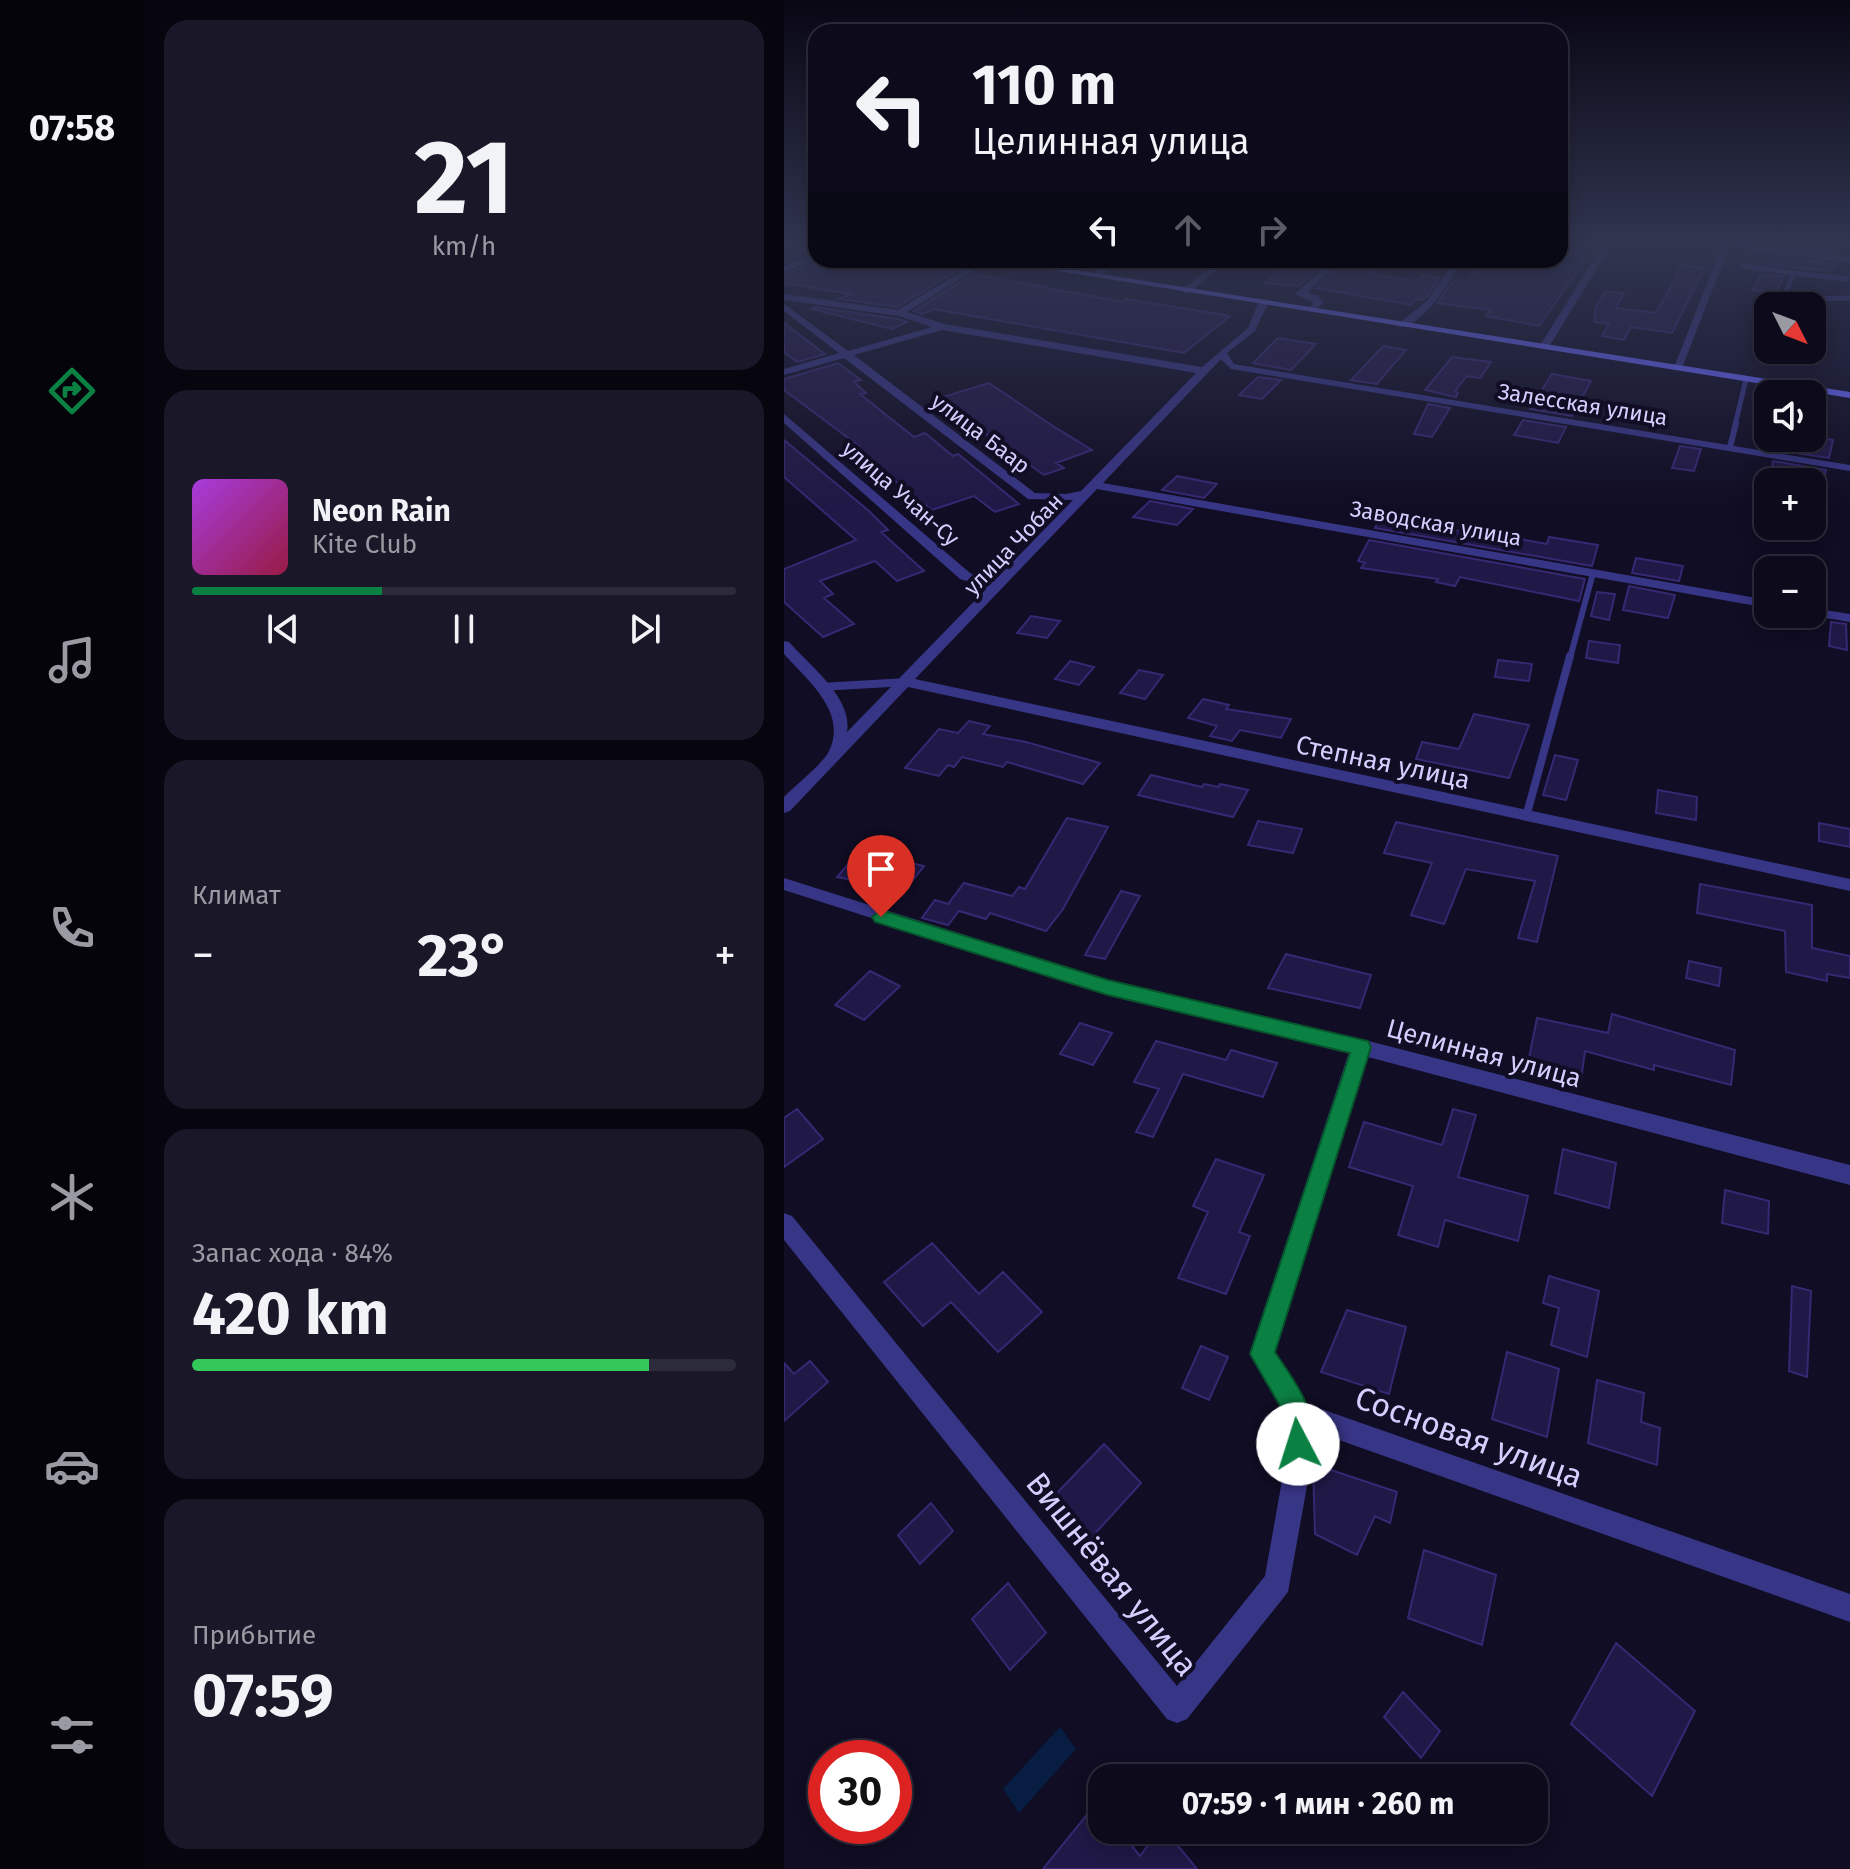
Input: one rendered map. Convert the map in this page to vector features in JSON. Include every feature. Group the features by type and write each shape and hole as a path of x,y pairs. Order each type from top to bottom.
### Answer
{"main road":[{"path":"1449,332 1850,395"}],"street":[{"name":"улица Баар","path":"815,332 1032,496 1066,498 1093,489"},
{"path":"784,372 925,332"},
{"path":"973,332 1205,371"},
{"name":"улица Чобан","path":"784,807 1222,352 1248,332"},
{"path":"1544,347 1553,332"},
{"path":"1677,368 1692,332"},
{"name":"Залесская улица","path":"1222,352 1231,366 1850,468"},
{"name":"улица Учан-Су","path":"784,417 965,576 998,588"},
{"name":"Заводская улица","path":"1093,489 1754,602"},
{"path":"1826,614 1850,618"},
{"path":"784,645 836,704 841,724 836,753"},
{"name":"Степная улица","path":"907,682 1850,885"},
{"name":"Целинная улица","path":"784,884 1108,987 1361,1047 1850,1175"},
{"path":"1299,1413 1262,1354 1361,1047"},
{"name":"Вишнёвая улица","path":"784,1223 1177,1709 1278,1582 1296,1475 1299,1413"},
{"name":"Сосновая улица","path":"1299,1413 1850,1608"}],"lane":[{"path":"1730,447 1746,379"},
{"path":"1526,817 1593,573"},
{"path":"820,687 907,682"}],"water":[{"path":"1060,1727 1076,1749 1019,1813 1003,1789"}],"building":[{"path":"784,332 796,332 825,354 797,362 784,352"},
{"path":"1065,332 1210,332 1184,353"},
{"path":"1604,332 1628,332 1624,340 1602,336"},
{"path":"1278,338 1316,344 1291,370 1253,363"},
{"path":"1383,346 1406,350 1377,384 1351,380"},
{"path":"1452,357 1491,362 1480,378 1467,376 1455,391 1458,393 1456,397 1425,390"},
{"path":"838,363 861,380 854,382 866,393 860,394 914,437 925,433 953,456 958,454 1019,504 995,512 974,496 932,510 853,448 859,446 784,390 784,379"},
{"path":"1552,374 1591,381 1572,416 1530,409"},
{"path":"1258,377 1281,380 1262,399 1239,395"},
{"path":"989,383 1092,450 1056,463 1064,468 1044,475 936,399"},
{"path":"1428,404 1450,408 1432,437 1414,434"},
{"path":"1523,420 1566,427 1558,443 1514,435"},
{"path":"1826,439 1833,440 1829,458 1788,452 1826,452"},
{"path":"784,440 869,511 888,530 881,532 924,571 897,581 875,561 820,581 833,594 824,598 854,624 823,637 784,602 784,569 856,540 784,477"},
{"path":"1680,446 1701,449 1694,471 1672,468"},
{"path":"1773,461 1814,468 1772,468"},
{"path":"1177,476 1217,484 1204,498 1162,490"},
{"path":"1150,501 1193,509 1177,525 1133,517"},
{"path":"1383,512 1405,516 1402,522 1486,535 1547,544 1549,537 1598,545 1592,566 1375,528"},
{"path":"1369,540 1585,579 1579,601 1460,577 1455,586 1436,582 1438,579 1361,568 1365,563 1358,561"},
{"path":"1636,558 1683,566 1679,581 1632,573"},
{"path":"1629,586 1675,595 1668,618 1623,610"},
{"path":"1597,592 1615,594 1609,620 1591,616"},
{"path":"1031,616 1060,621 1047,638 1017,633"},
{"path":"1831,622 1846,624 1847,650 1829,646"},
{"path":"1589,641 1620,645 1618,663 1586,658"},
{"path":"1498,660 1532,664 1529,681 1495,677"},
{"path":"1070,661 1094,667 1079,685 1055,679"},
{"path":"1139,670 1163,675 1145,699 1120,693"},
{"path":"1203,699 1229,705 1226,709 1291,719 1281,738 1240,730 1232,741 1210,736 1217,726 1188,718"},
{"path":"1474,714 1529,725 1509,778 1416,759 1422,742 1459,749"},
{"path":"969,721 990,726 983,734 1026,742 1100,763 1083,784 1007,762 1003,767 962,757 954,767 948,765 939,776 905,768 939,729 958,733"},
{"path":"1555,755 1578,760 1566,800 1543,795"},
{"path":"1151,775 1202,787 1204,784 1219,787 1220,784 1248,790 1233,817 1138,795"},
{"path":"1658,790 1697,797 1696,820 1656,813"},
{"path":"1067,818 1108,827 1063,909 1046,931 990,913 986,919 959,911 948,925 922,918 935,900 948,904 964,883 1012,896 1019,887 1025,889"},
{"path":"1258,821 1302,829 1293,853 1248,845"},
{"path":"1396,822 1558,856 1537,942 1518,938 1535,881 1466,869 1444,924 1411,915 1432,863 1384,853"},
{"path":"1819,823 1850,829 1850,847 1819,841"},
{"path":"865,845 891,852 886,857 924,866 905,890 837,877"},
{"path":"1700,884 1812,905 1812,948 1850,956 1850,978 1827,974 1827,981 1786,972 1785,931 1697,913"},
{"path":"1121,891 1140,896 1105,959 1085,955"},
{"path":"1286,954 1371,975 1360,1008 1268,988"},
{"path":"1689,961 1721,968 1719,986 1686,978"},
{"path":"870,971 900,986 864,1020 835,1005"},
{"path":"1612,1014 1735,1050 1731,1085 1654,1065 1654,1070 1585,1051 1581,1080 1527,1068 1537,1018 1608,1033"},
{"path":"1080,1023 1112,1033 1093,1065 1060,1054"},
{"path":"1156,1041 1226,1060 1231,1050 1277,1063 1263,1097 1183,1074 1153,1137 1136,1132 1159,1089 1134,1082"},
{"path":"797,1109 823,1139 784,1167 784,1118"},
{"path":"1453,1109 1476,1115 1458,1177 1528,1196 1518,1241 1445,1220 1438,1247 1398,1235 1413,1186 1349,1167 1364,1122 1442,1145"},
{"path":"1563,1149 1616,1163 1609,1208 1555,1193"},
{"path":"1216,1159 1264,1175 1239,1232 1250,1236 1226,1294 1178,1278 1208,1212 1193,1206"},
{"path":"1725,1190 1769,1201 1768,1234 1722,1223"},
{"path":"932,1243 979,1294 1003,1272 1042,1312 998,1352 951,1302 923,1326 884,1282"},
{"path":"1549,1276 1599,1291 1587,1357 1551,1345 1559,1308 1543,1303"},
{"path":"1792,1286 1811,1291 1807,1377 1789,1371"},
{"path":"1347,1310 1406,1327 1389,1394 1321,1372"},
{"path":"1201,1346 1228,1357 1209,1400 1182,1388"},
{"path":"1507,1352 1559,1369 1547,1437 1492,1419"},
{"path":"810,1361 828,1382 784,1421 784,1363 794,1374"},
{"path":"1597,1380 1644,1393 1641,1422 1660,1428 1657,1465 1588,1443"},
{"path":"1104,1444 1141,1483 1091,1538 1054,1496"},
{"path":"1313,1464 1397,1492 1390,1523 1375,1516 1357,1555 1315,1534"},
{"path":"931,1503 953,1531 920,1564 898,1535"},
{"path":"1424,1550 1496,1575 1482,1645 1408,1618"},
{"path":"1008,1583 1046,1633 1010,1670 972,1619"},
{"path":"1616,1643 1695,1711 1652,1796 1571,1724"},
{"path":"1403,1692 1440,1731 1421,1758 1384,1717"},
{"path":"1088,1813 1088,1844 1130,1844 1140,1856 1149,1844 1176,1844 1197,1869 1043,1869"}],"route":[{"path":"881,917 1108,987 1361,1047 1262,1354 1299,1413 1298,1444"}]}
